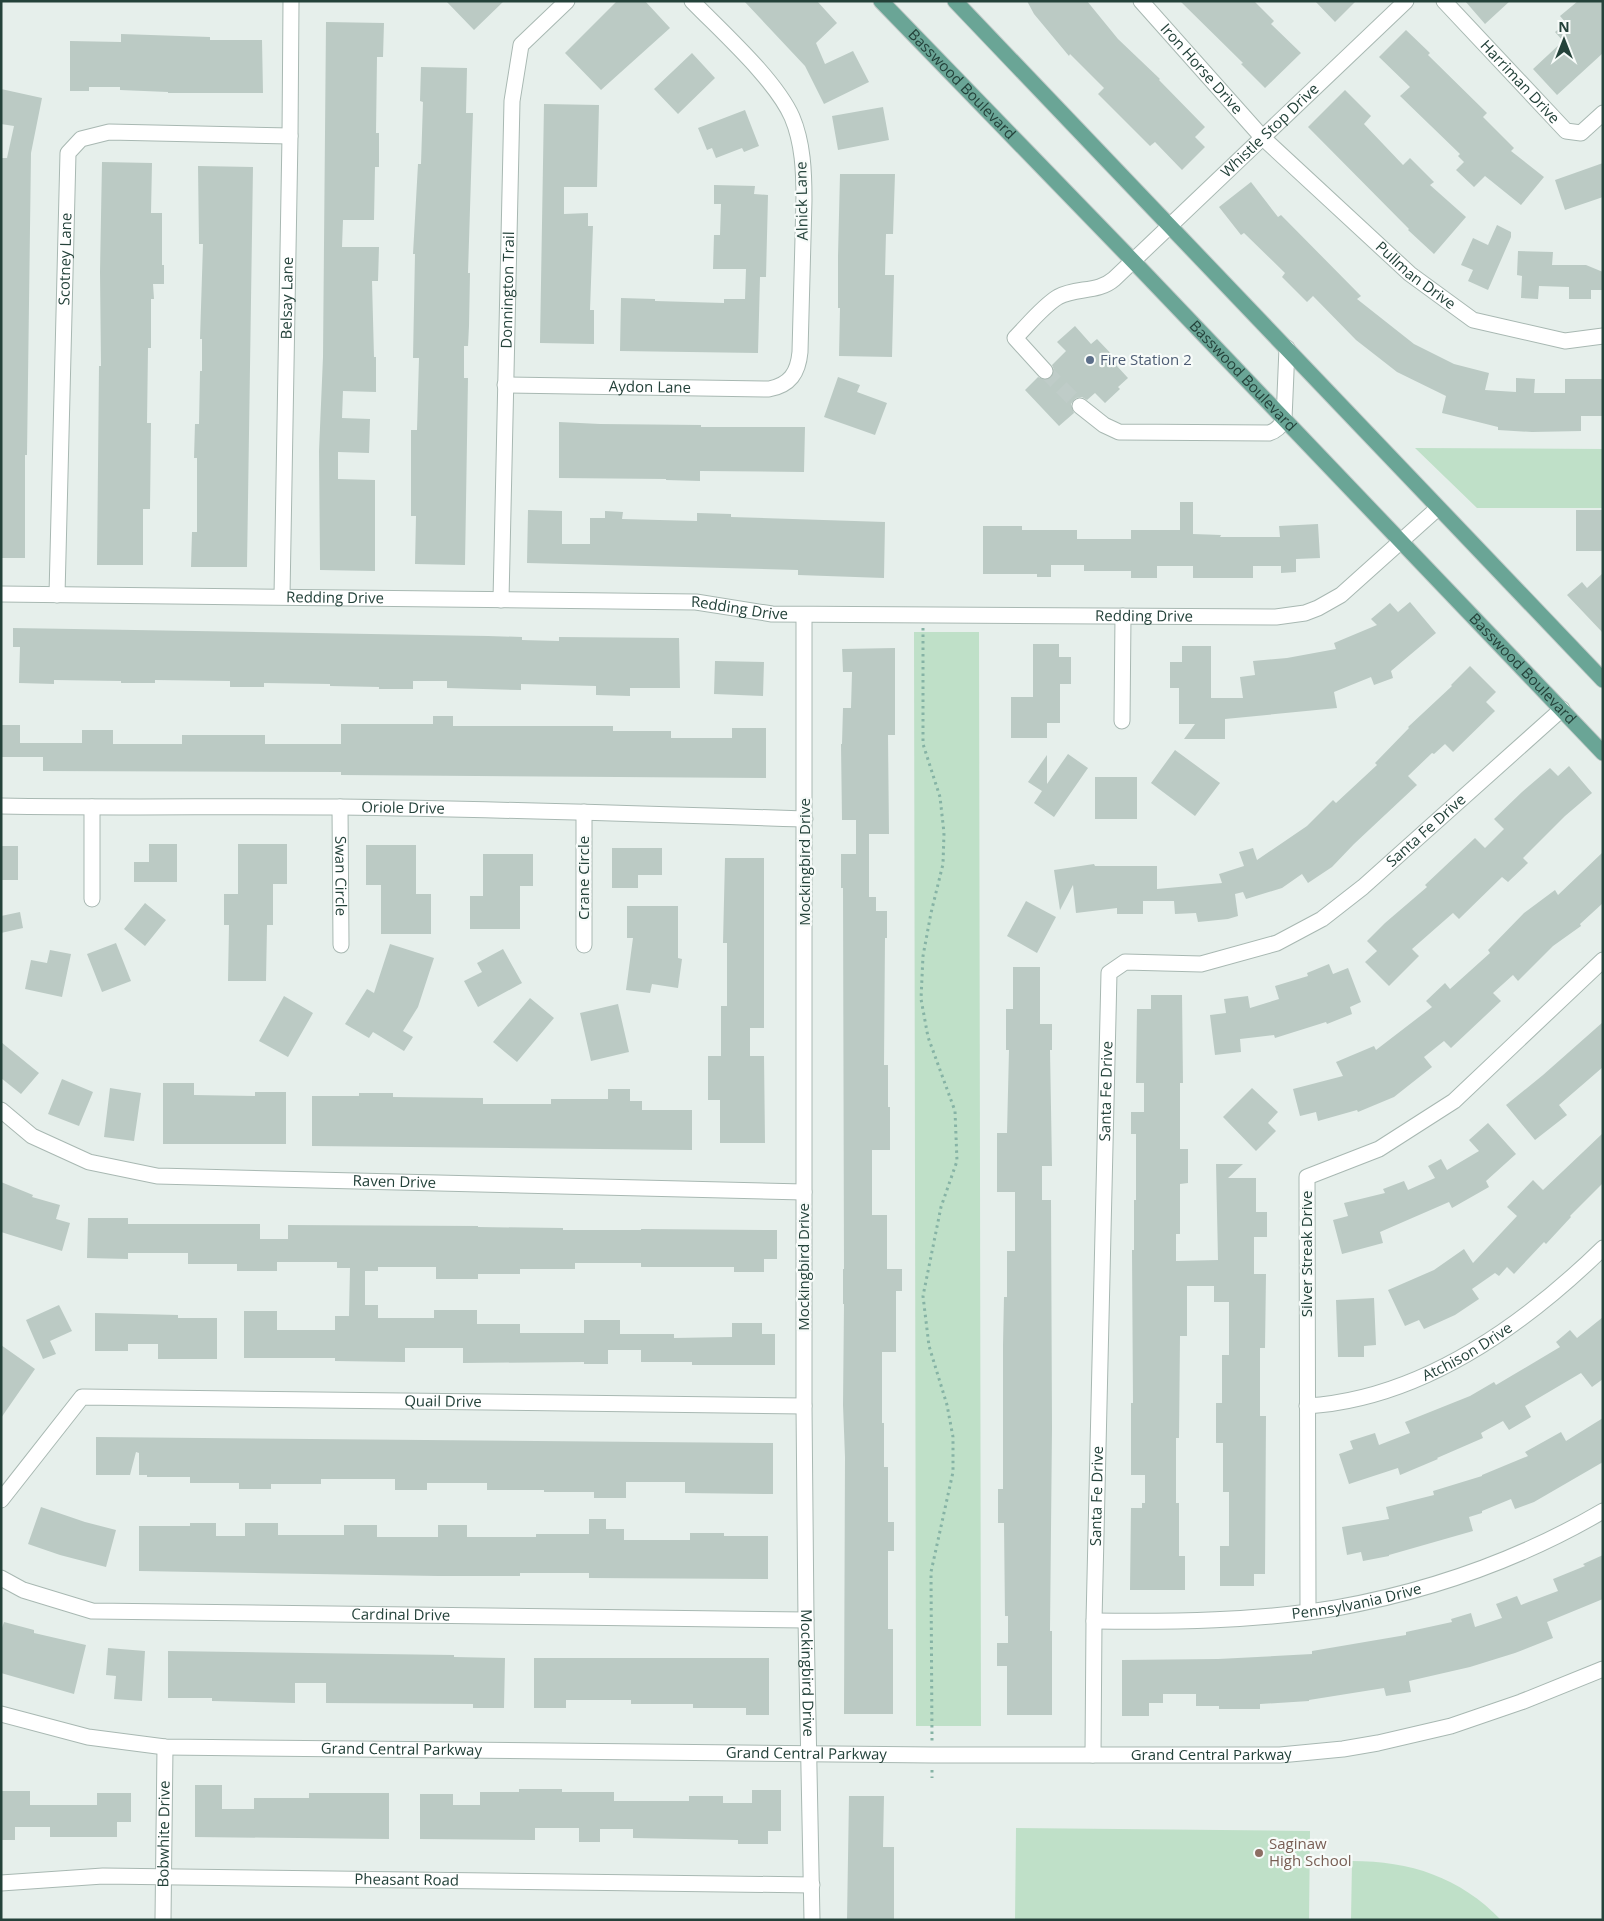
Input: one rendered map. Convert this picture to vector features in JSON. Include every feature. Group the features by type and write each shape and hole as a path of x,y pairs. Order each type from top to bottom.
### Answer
{"main road":[{"name":"Basswood Boulevard","path":"881,1 1284,418 1603,753"},
{"path":"955,1 1603,680"}],"street":[{"name":"Belsay Lane","path":"282,596 291,1"},
{"name":"Donnington Trail","path":"501,600 512,101 521,45 567,1"},
{"name":"Alnick Lane","path":"692,1 769,83 792,117 798,136 804,177 804,200 800,352 799,363 792,377"},
{"name":"Iron Horse Drive","path":"1141,1 1262,137"},
{"name":"Whistle Stop Drive","path":"1045,371 1014,338 1059,297 1107,285 1406,1"},
{"name":"Harriman Drive","path":"1444,1 1566,132 1581,133 1603,113"},
{"name":"Scotney Lane","path":"57,595 68,153 81,139 109,132 290,136"},
{"name":"Pullman Drive","path":"1262,137 1410,274 1474,320 1565,341 1603,336"},
{"path":"1080,406 1104,426 1126,432 1269,433 1282,424 1284,418 1287,348"},
{"name":"Aydon Lane","path":"506,385 769,389 778,387 792,377"},
{"name":"Redding Drive","path":"1,594 696,602 758,613 804,615 1259,618 1306,613 1341,594 1438,508"},
{"name":"Mockingbird Drive","path":"804,615 804,1406 812,1920"},
{"path":"1122,722 1123,616"},
{"name":"Santa Fe Drive","path":"1093,1755 1094,1621 1109,973 1125,962 1201,964 1277,943 1322,919 1363,887 1562,708"},
{"name":"Oriole Drive","path":"1,806 340,808 584,812 805,819"},
{"path":"92,808 92,899"},
{"name":"Swan Circle","path":"340,808 341,945"},
{"name":"Crane Circle","path":"584,812 584,945"},
{"name":"Silver Streak Drive","path":"1308,1611 1307,1177 1379,1149 1454,1102 1603,960"},
{"name":"Raven Drive","path":"1,1110 32,1136 89,1162 157,1176 804,1192"},
{"name":"Atchison Drive","path":"1307,1406 1336,1403 1380,1392 1412,1380 1466,1355 1531,1312 1603,1248"},
{"name":"Quail Drive","path":"1,1500 82,1397 804,1406"},
{"name":"Pennsylvania Drive","path":"1094,1621 1212,1620 1308,1611 1366,1602 1442,1582 1513,1557 1603,1512"},
{"name":"Cardinal Drive","path":"1,1578 23,1590 92,1611 806,1620"},
{"name":"Grand Central Parkway","path":"1,1714 88,1737 165,1747 808,1754 1248,1756 1313,1752 1352,1747 1413,1735 1486,1715 1603,1670"},
{"name":"Bobwhite Drive","path":"163,1920 165,1747"},
{"name":"Pheasant Road","path":"1,1883 103,1876 163,1876 812,1884"}],"path":[{"path":"923,615 923,744 940,797 944,833 943,864 923,956 921,999 928,1036 955,1111 957,1161 941,1207 923,1296 929,1346 947,1405 953,1437 953,1472 931,1572 932,1778"}],"green space":[{"path":"1415,448 1603,449 1603,508 1477,508"},
{"path":"914,632 979,632 981,1726 916,1726"},
{"path":"1016,1828 1310,1831 1309,1920 1015,1920"},
{"path":"1352,1861 1394,1864 1433,1874 1469,1893 1501,1920 1351,1920"}],"building":[{"path":"446,1 504,1 474,30"},
{"path":"617,1 645,1 670,28 601,90 565,53"},
{"path":"744,1 817,1 837,23 816,43 825,64 853,51 869,82 824,104 805,66"},
{"path":"1027,1 1087,1 1118,39 1160,79 1205,127 1195,137 1205,147 1182,170 1155,142 1150,146 1098,94 1104,88 1070,54 1069,56 1034,14"},
{"path":"1180,1 1254,1 1274,21 1271,24 1301,53 1265,88 1241,64 1243,63"},
{"path":"1315,1 1356,1 1335,22"},
{"path":"1465,1 1510,1 1485,24"},
{"path":"1578,1 1603,1 1603,53 1557,95 1533,69 1563,41 1555,32 1566,23 1560,16"},
{"path":"326,22 384,23 383,57 377,57 376,133 379,133 379,167 375,167 374,220 343,220 342,247 379,247 378,281 372,281 376,392 343,391 342,418 370,419 369,453 338,452 338,479 375,480 375,571 320,570 319,451 323,357"},
{"path":"1406,30 1430,53 1428,55 1487,113 1483,117 1514,148 1511,151 1544,177 1521,205 1485,176 1474,187 1456,170 1464,162 1458,156 1460,154 1400,96 1410,87 1379,57"},
{"path":"121,34 210,37 210,40 262,40 263,93 168,93 120,90 120,87 89,87 89,91 70,91 70,41 121,42"},
{"path":"692,53 715,78 678,114 654,89"},
{"path":"421,67 467,68 466,113 473,113 468,273 470,273 469,326 468,346 464,346 464,378 468,378 465,565 415,564 416,516 411,516 411,430 417,430 419,358 413,358 415,254 413,254 418,164 421,164 423,102 420,101"},
{"path":"1,89 42,98 31,153 27,455 25,455 25,558 1,558 1,158 7,158 14,126 1,124"},
{"path":"1345,90 1371,116 1364,124 1403,165 1410,158 1434,182 1430,185 1466,217 1434,254 1408,230 1308,127"},
{"path":"544,104 599,105 597,187 564,187 564,214 588,213 588,226 593,226 590,310 594,310 594,344 540,343"},
{"path":"883,107 889,140 838,150 832,116"},
{"path":"745,110 759,146 744,152 742,148 716,158 712,148 707,150 698,128"},
{"path":"102,162 152,163 151,213 162,213 164,284 153,284 154,299 151,299 151,348 148,348 147,423 151,423 150,509 143,509 143,565 97,565 99,366 101,366"},
{"path":"1603,163 1603,197 1565,210 1555,180"},
{"path":"198,166 253,167 247,567 191,567 192,532 197,532 197,458 194,458 195,424 199,424 200,371 202,371 202,339 200,339 203,244 199,244"},
{"path":"840,174 895,174 893,234 886,234 885,275 894,275 892,357 839,356 838,256"},
{"path":"1251,182 1278,217 1281,215 1361,296 1357,299 1414,344 1454,364 1489,373 1485,390 1516,392 1516,378 1535,379 1534,393 1565,393 1565,379 1603,379 1603,416 1581,416 1581,431 1532,432 1498,430 1498,427 1442,413 1446,396 1397,372 1356,340 1313,296 1307,302 1282,277 1285,273 1244,233 1241,235 1219,207"},
{"path":"714,185 755,186 754,194 768,195 766,277 760,277 758,353 620,351 621,298 724,303 724,299 745,299 746,269 713,269 714,235 720,235 721,204 714,204"},
{"path":"1497,225 1511,232 1511,237 1488,290 1468,281 1473,270 1461,265 1473,238 1488,245"},
{"path":"1518,251 1553,252 1552,265 1586,265 1603,272 1603,290 1591,290 1591,299 1569,299 1569,287 1539,286 1538,299 1521,298 1522,276 1517,275"},
{"path":"1075,326 1091,344 1097,339 1119,362 1116,365 1128,378 1118,387 1120,389 1105,403 1095,393 1087,400 1082,397 1076,398 1071,404 1074,413 1059,426 1025,390 1038,377 1046,380 1052,378 1054,370 1052,365 1066,351 1057,342"},
{"path":"838,377 860,385 857,392 887,403 875,435 824,417"},
{"path":"559,422 701,425 701,427 805,427 804,472 700,471 700,481 559,478"},
{"path":"1180,502 1193,502 1193,534 1221,535 1220,537 1280,537 1279,526 1318,524 1320,558 1296,559 1296,572 1281,573 1281,566 1253,566 1253,578 1193,578 1193,566 1157,566 1157,578 1131,578 1131,571 1084,571 1084,565 1051,565 1051,577 1037,577 1037,574 983,574 983,526 1022,526 1022,530 1077,530 1077,539 1131,539 1131,530 1180,530"},
{"path":"528,510 562,511 562,544 590,544 590,518 605,518 605,511 623,512 622,519 697,521 697,513 731,514 731,517 885,522 884,578 798,575 798,570 527,563"},
{"path":"1576,510 1603,510 1603,551 1576,551"},
{"path":"1603,573 1603,633 1567,595 1582,582 1587,588"},
{"path":"1410,602 1436,633 1391,671 1393,678 1374,685 1371,677 1334,692 1337,708 1225,719 1225,739 1184,739 1195,724 1179,724 1179,688 1170,688 1170,662 1182,662 1182,646 1211,646 1211,698 1243,698 1240,677 1255,675 1253,661 1287,658 1336,649 1334,643 1377,625 1371,619 1390,603 1398,612"},
{"path":"13,628 488,636 522,637 522,640 559,641 559,637 679,638 680,688 630,688 630,696 596,695 596,686 521,684 521,690 447,688 447,681 413,681 413,689 379,689 379,687 330,686 330,684 264,683 264,687 230,687 230,681 155,680 155,683 121,683 121,681 54,680 54,684 19,683 20,647 13,647"},
{"path":"1033,644 1059,644 1059,657 1071,657 1071,684 1060,684 1060,723 1047,723 1047,738 1011,738 1011,697 1033,697"},
{"path":"895,648 895,735 888,735 889,834 869,834 869,897 876,897 876,911 887,911 884,1065 888,1065 888,1107 890,1107 890,1150 872,1150 872,1215 887,1215 887,1269 902,1269 902,1291 896,1291 896,1352 882,1352 884,1467 888,1467 888,1522 894,1522 894,1551 888,1551 888,1629 893,1629 893,1714 844,1714 845,1457 843,1405 843,888 841,888 841,854 856,854 856,820 842,820 841,744 843,708 851,708 852,672 843,672 842,649"},
{"path":"715,661 764,662 763,696 714,694"},
{"path":"1470,666 1496,692 1486,702 1495,711 1453,752 1445,744 1434,754 1432,753 1408,776 1417,785 1332,867 1308,883 1302,874 1282,888 1246,899 1243,892 1235,894 1238,916 1228,919 1198,922 1196,913 1175,914 1174,901 1143,901 1143,914 1117,914 1117,908 1076,913 1073,885 1060,910 1054,870 1094,864 1095,866 1157,866 1157,889 1222,883 1219,874 1244,866 1239,852 1253,848 1257,860 1307,826 1333,800 1336,803 1377,765 1375,763 1408,727 1452,686"},
{"path":"433,716 453,716 453,726 613,726 613,731 671,731 671,738 732,738 732,728 766,728 766,778 341,775 341,772 43,771 43,757 1,757 1,725 20,725 20,743 82,743 82,730 113,730 113,744 182,744 182,735 265,735 265,744 341,744 341,724 433,724"},
{"path":"1175,750 1220,783 1195,816 1151,783"},
{"path":"1068,754 1088,768 1054,817 1034,803 1042,791 1028,782 1047,755 1047,784"},
{"path":"1569,766 1592,793 1565,816 1523,858 1528,863 1508,882 1502,877 1459,919 1453,913 1412,949 1419,956 1389,986 1365,962 1377,951 1367,941 1427,887 1425,885 1475,838 1485,848 1504,829 1494,819 1522,792 1550,768 1558,776"},
{"path":"1095,777 1137,777 1137,819 1095,819"},
{"path":"149,844 177,844 177,882 134,882 134,862 149,862"},
{"path":"238,844 287,844 287,884 273,884 273,925 267,925 266,981 228,981 229,925 224,925 224,894 238,894"},
{"path":"366,845 416,845 416,894 431,894 431,934 381,934 381,885 366,885"},
{"path":"1,846 18,846 18,880 1,880"},
{"path":"612,848 662,848 662,875 638,875 638,888 612,888"},
{"path":"1603,852 1603,903 1580,924 1581,926 1553,946 1518,981 1513,975 1493,993 1501,1001 1451,1048 1444,1041 1424,1057 1432,1067 1394,1097 1358,1112 1357,1110 1318,1121 1316,1112 1300,1116 1293,1089 1343,1076 1336,1062 1374,1046 1376,1050 1432,1007 1426,1001 1445,983 1450,989 1490,953 1488,950 1524,913 1555,890 1558,895"},
{"path":"483,854 533,854 533,886 520,886 520,929 470,929 470,896 483,896"},
{"path":"725,858 764,858 764,1028 750,1028 750,1056 764,1056 765,1143 720,1143 720,1100 708,1100 708,1056 721,1056 721,1006 727,1006 727,943 723,943"},
{"path":"1026,901 1056,917 1037,953 1007,936"},
{"path":"145,903 166,920 145,946 124,929"},
{"path":"627,906 678,906 678,958 682,959 678,988 652,984 650,993 626,990 633,938 627,938"},
{"path":"20,912 23,928 1,933 1,916"},
{"path":"116,943 131,981 102,992 87,954"},
{"path":"390,944 434,958 418,1007 403,1031 413,1037 404,1051 373,1032 369,1038 345,1024 367,989 374,993"},
{"path":"503,949 522,983 478,1007 464,981 482,972 477,963"},
{"path":"50,950 71,954 62,997 25,989 31,960 47,963"},
{"path":"1329,964 1333,974 1348,968 1361,1002 1350,1007 1352,1014 1327,1024 1326,1022 1275,1038 1274,1035 1240,1039 1241,1052 1215,1055 1210,1015 1226,1013 1224,999 1248,996 1250,1008 1279,999 1275,986 1308,976 1307,973"},
{"path":"1013,967 1040,967 1040,1024 1052,1024 1052,1050 1050,1050 1052,1166 1042,1166 1042,1200 1051,1200 1052,1428 1050,1631 1052,1631 1052,1715 1007,1715 1007,1666 997,1666 997,1643 1008,1643 1008,1616 1005,1616 1004,1523 998,1523 998,1489 1003,1489 1004,1297 1007,1297 1007,1251 1015,1251 1015,1192 997,1192 997,1133 1007,1133 1009,1050 1006,1050 1006,1009 1013,1009"},
{"path":"1151,995 1182,995 1183,1083 1180,1083 1180,1149 1188,1149 1188,1183 1180,1184 1180,1234 1176,1234 1176,1261 1218,1260 1216,1164 1243,1164 1228,1178 1256,1178 1256,1212 1267,1212 1267,1237 1254,1237 1254,1274 1266,1274 1265,1348 1260,1348 1260,1416 1266,1416 1265,1574 1254,1574 1254,1586 1220,1586 1220,1546 1229,1546 1229,1492 1223,1492 1223,1443 1216,1443 1216,1403 1222,1403 1222,1355 1229,1355 1229,1302 1214,1302 1214,1286 1187,1286 1187,1336 1180,1336 1179,1438 1176,1438 1176,1503 1179,1503 1179,1556 1185,1556 1185,1590 1130,1590 1131,1508 1142,1508 1142,1503 1145,1503 1145,1475 1131,1475 1131,1403 1133,1403 1132,1250 1134,1250 1134,1200 1136,1200 1136,1134 1131,1134 1131,1112 1144,1112 1144,1083 1136,1083 1137,1009 1151,1009"},
{"path":"284,996 313,1013 288,1057 259,1041"},
{"path":"530,998 554,1018 517,1062 493,1042"},
{"path":"618,1004 629,1052 591,1061 580,1013"},
{"path":"1603,1022 1603,1067 1559,1105 1567,1115 1535,1140 1506,1105"},
{"path":"1,1042 39,1073 21,1094 1,1078"},
{"path":"62,1079 93,1092 79,1126 48,1114"},
{"path":"163,1083 194,1083 194,1095 255,1096 255,1092 286,1092 286,1144 163,1144"},
{"path":"110,1088 141,1093 134,1141 104,1137"},
{"path":"1252,1088 1278,1112 1268,1123 1276,1131 1256,1151 1223,1117"},
{"path":"608,1089 630,1089 630,1101 642,1101 642,1110 692,1110 692,1150 312,1146 312,1096 359,1096 359,1093 393,1093 393,1097 483,1098 483,1104 551,1104 551,1099 608,1099"},
{"path":"1488,1123 1516,1154 1486,1181 1489,1187 1452,1208 1449,1202 1380,1232 1383,1243 1342,1254 1333,1220 1348,1216 1344,1203 1385,1193 1383,1189 1404,1181 1408,1190 1435,1178 1428,1166 1441,1159 1447,1170 1479,1151 1469,1140"},
{"path":"1603,1133 1603,1183 1570,1216 1546,1244 1544,1242 1514,1274 1507,1267 1499,1276 1495,1273 1472,1289 1479,1299 1455,1315 1424,1329 1419,1320 1405,1326 1388,1290 1434,1270 1464,1249 1473,1263 1517,1216 1507,1207 1533,1180 1543,1190"},
{"path":"1,1182 33,1195 32,1197 60,1205 56,1219 70,1223 62,1251 1,1232"},
{"path":"88,1218 128,1218 128,1224 260,1224 260,1239 288,1239 288,1225 478,1226 563,1228 563,1230 777,1230 777,1259 764,1259 764,1272 734,1272 734,1267 641,1267 641,1263 575,1263 575,1269 520,1269 520,1274 478,1274 478,1279 436,1279 436,1267 378,1267 378,1271 365,1271 365,1305 378,1305 378,1318 434,1318 434,1310 477,1310 477,1324 520,1324 520,1333 584,1333 584,1320 620,1320 620,1334 674,1334 674,1338 732,1337 732,1323 762,1323 762,1334 775,1334 775,1365 692,1365 692,1362 641,1362 641,1350 608,1350 608,1364 584,1364 584,1362 463,1363 463,1348 405,1348 405,1362 335,1361 335,1358 244,1358 244,1311 277,1311 277,1330 335,1330 335,1316 349,1316 350,1268 337,1268 337,1262 277,1262 277,1271 237,1271 237,1264 188,1264 188,1253 128,1253 128,1259 87,1258"},
{"path":"1374,1298 1376,1345 1364,1346 1364,1357 1338,1357 1336,1300"},
{"path":"59,1305 72,1331 50,1341 56,1354 43,1359 26,1320"},
{"path":"95,1313 178,1315 178,1318 217,1318 217,1359 158,1359 158,1344 128,1344 128,1351 95,1351"},
{"path":"1603,1317 1603,1379 1592,1387 1581,1373 1525,1406 1531,1417 1509,1430 1503,1421 1481,1433 1483,1438 1400,1475 1398,1468 1349,1484 1339,1454 1353,1449 1350,1441 1375,1433 1379,1445 1410,1433 1405,1422 1470,1396 1494,1382 1496,1385 1560,1347 1556,1342 1570,1330 1577,1338"},
{"path":"1,1345 35,1369 1,1418"},
{"path":"1603,1418 1603,1462 1534,1502 1515,1509 1511,1499 1469,1517 1473,1531 1389,1556 1363,1561 1361,1552 1347,1555 1342,1527 1389,1519 1386,1507 1434,1495 1433,1491 1482,1476 1528,1456 1525,1452 1561,1432 1566,1441"},
{"path":"96,1437 773,1443 773,1494 685,1493 685,1482 626,1482 626,1498 594,1498 594,1492 487,1490 487,1483 427,1483 427,1490 395,1490 395,1479 321,1479 321,1484 271,1484 271,1489 239,1489 239,1483 190,1483 190,1477 147,1477 147,1475 139,1475 139,1453 136,1452 130,1475 96,1475"},
{"path":"41,1507 116,1530 106,1567 60,1555 28,1544"},
{"path":"589,1519 606,1519 606,1529 624,1529 624,1540 690,1540 690,1533 724,1533 724,1536 768,1536 768,1579 589,1578 589,1573 520,1573 520,1576 438,1576 139,1571 139,1526 190,1526 190,1523 216,1523 216,1536 245,1536 245,1523 278,1523 278,1535 344,1535 344,1525 377,1525 377,1537 438,1537 438,1525 467,1525 467,1537 536,1537 536,1534 589,1534"},
{"path":"1603,1555 1603,1599 1547,1622 1553,1638 1515,1653 1470,1667 1409,1681 1411,1692 1386,1696 1384,1688 1309,1701 1260,1704 1260,1709 1219,1709 1219,1706 1196,1706 1196,1694 1163,1694 1163,1703 1149,1703 1149,1716 1122,1716 1122,1660 1218,1659 1312,1654 1312,1651 1406,1635 1406,1632 1452,1622 1451,1619 1471,1613 1475,1627 1502,1618 1496,1604 1517,1596 1521,1605 1558,1591 1553,1579 1585,1566 1583,1564"},
{"path":"4,1622 34,1630 34,1633 86,1645 74,1694 1,1673 1,1631"},
{"path":"108,1648 145,1651 142,1701 114,1699 116,1676 106,1675"},
{"path":"168,1651 454,1655 454,1657 505,1658 504,1708 473,1708 473,1704 326,1703 326,1683 295,1683 295,1703 212,1701 212,1698 168,1698"},
{"path":"534,1658 769,1658 769,1715 746,1715 746,1708 693,1708 693,1704 631,1704 631,1700 566,1700 566,1708 534,1708"},
{"path":"195,1785 222,1785 222,1809 254,1809 254,1798 309,1798 309,1793 389,1793 389,1839 195,1837"},
{"path":"519,1789 562,1789 562,1792 614,1792 614,1801 689,1801 689,1796 723,1796 723,1803 752,1803 752,1790 781,1790 781,1831 768,1831 768,1844 738,1844 738,1840 633,1838 633,1829 600,1829 600,1842 579,1842 579,1828 535,1828 535,1840 420,1839 420,1794 453,1794 453,1805 480,1805 480,1792 519,1792"},
{"path":"1,1791 30,1791 30,1805 97,1805 97,1793 131,1793 131,1822 117,1822 117,1837 50,1837 50,1827 15,1827 15,1840 1,1840"},
{"path":"849,1796 884,1796 883,1847 894,1847 894,1920 847,1920"}],"tunnel":[{"path":"1045,371 1080,406"}],"place":[{"name":"Fire Station 2","path":"1090,360"},
{"name":"Saginaw High School","path":"1259,1853"}]}
